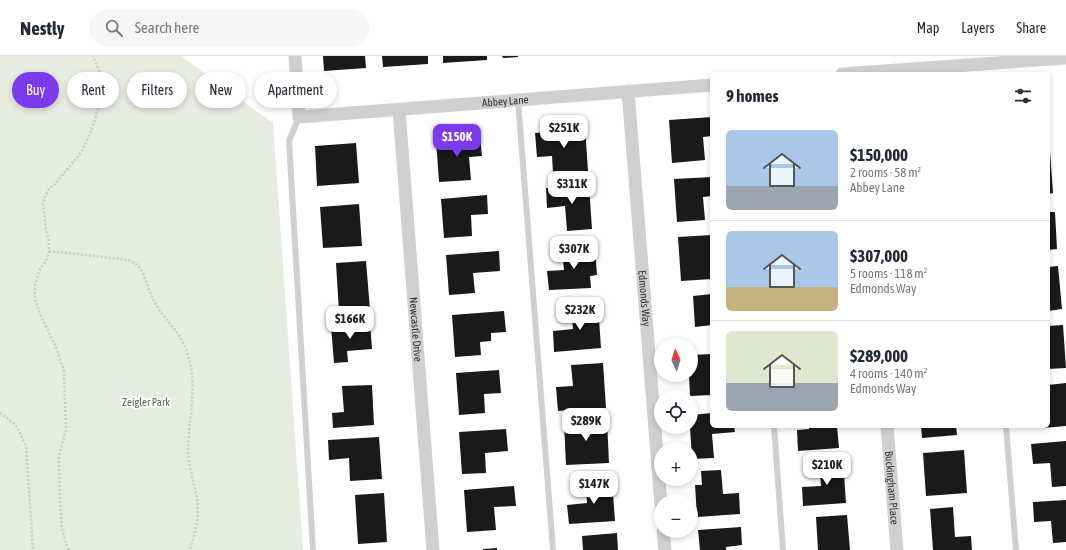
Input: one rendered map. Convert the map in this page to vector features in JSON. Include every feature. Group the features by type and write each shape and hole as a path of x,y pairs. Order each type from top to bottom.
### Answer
{"street":[{"path":"295,56 299,117"},
{"path":"878,72 975,67 1066,58"},
{"name":"Abbey Lane","path":"299,117 710,85"},
{"name":"Edmonds Way","path":"628,91 660,494"},
{"name":"Newcastle Drive","path":"399,110 433,550"},
{"name":"Buckingham Place","path":"887,428 898,550"},
{"path":"664,538 665,550"}],"lane":[{"path":"518,100 553,550"},
{"path":"299,117 289,142 313,550"},
{"path":"774,428 783,550"},
{"path":"1006,428 1016,550"}],"path":[{"path":"68,550 62,529 60,502 59,456 66,430 64,371 56,347 40,314 35,299 35,284 40,269 46,261 49,251 49,241 46,231 43,204 45,196 49,189 56,184 81,153 92,129 103,94 102,78 93,56"},
{"path":"49,251 134,262 142,269 154,301 178,334 185,347 191,367 193,386 188,453 198,508 197,524 190,550"},
{"path":"0,413 17,427 26,446 33,550"}],"green space":[{"name":"Zeigler Park","path":"0,56 181,56 203,72 195,72 195,108 246,108 246,103 273,123 303,550 0,550"}],"building":[{"path":"323,56 365,56 366,68 324,71"},
{"path":"382,56 428,56 428,64 383,67"},
{"path":"443,56 487,56 487,60 443,63"},
{"path":"502,56 518,56 518,57 503,58"},
{"path":"710,117 710,136 703,137 705,160 672,163 669,120"},
{"path":"585,127 588,171 553,173 552,156 537,157 535,133 549,132 549,130"},
{"path":"480,137 482,156 469,157 471,180 439,182 436,140"},
{"path":"356,143 359,183 317,186 315,146"},
{"path":"1050,151 1053,193 1050,194"},
{"path":"710,177 710,196 703,197 705,220 677,222 674,179"},
{"path":"589,185 592,229 567,231 565,206 547,208 546,188"},
{"path":"487,195 488,214 471,215 472,236 444,238 441,199"},
{"path":"359,204 362,246 323,248 320,207"},
{"path":"1050,212 1055,212 1057,249 1050,250"},
{"path":"710,235 710,279 681,281 678,237"},
{"path":"595,248 597,275 590,276 591,288 549,290 547,271 564,270 562,250"},
{"path":"499,251 500,271 473,273 475,293 449,295 446,255"},
{"path":"366,261 370,310 339,312 336,263"},
{"path":"1058,266 1062,309 1050,311 1050,267"},
{"path":"710,294 710,325 695,327 693,296"},
{"path":"598,304 601,348 554,352 553,331 573,329 571,306"},
{"path":"504,311 506,332 491,333 491,341 480,342 481,355 455,357 452,315"},
{"path":"370,322 372,349 347,351 348,362 334,363 331,326"},
{"path":"1063,325 1066,368 1050,369 1050,326"},
{"path":"710,354 710,395 698,396 698,390 690,390 689,382 698,382 698,355"},
{"path":"603,363 606,408 558,411 556,387 573,386 571,365"},
{"path":"499,370 501,393 484,394 485,413 459,415 456,373"},
{"path":"1066,383 1066,426 1050,427 1050,385"},
{"path":"372,385 374,425 333,428 332,413 344,412 342,386"},
{"path":"710,413 710,428 734,428 735,432 712,434 714,458 698,459 698,442 691,442 690,434 698,434 698,414"},
{"path":"607,420 609,463 566,465 564,422"},
{"path":"837,428 839,448 798,451 797,430"},
{"path":"921,428 956,428 957,435 922,438"},
{"path":"506,429 508,451 485,453 486,473 462,474 459,432"},
{"path":"379,437 382,479 350,481 349,458 329,460 328,440"},
{"path":"1066,441 1066,486 1052,487 1050,463 1033,464 1031,444"},
{"path":"964,450 967,493 926,496 923,453"},
{"path":"843,460 846,503 803,506 802,487 821,486 819,461"},
{"path":"721,470 723,494 739,493 740,514 698,517 698,494 696,494 695,486 702,485 701,471"},
{"path":"612,480 615,521 569,524 567,505 587,503 586,482"},
{"path":"514,486 516,506 494,507 496,530 467,532 464,490"},
{"path":"384,493 387,542 358,544 355,495"},
{"path":"1066,500 1066,542 1053,543 1051,521 1034,522 1033,502"},
{"path":"953,507 955,537 971,536 972,550 933,550 930,509"},
{"path":"847,515 850,550 818,550 816,517"},
{"path":"741,527 742,545 726,547 726,550 700,550 698,530"},
{"path":"617,533 618,550 583,550 582,536"},
{"path":"497,548 497,550 483,550 483,549"}]}
